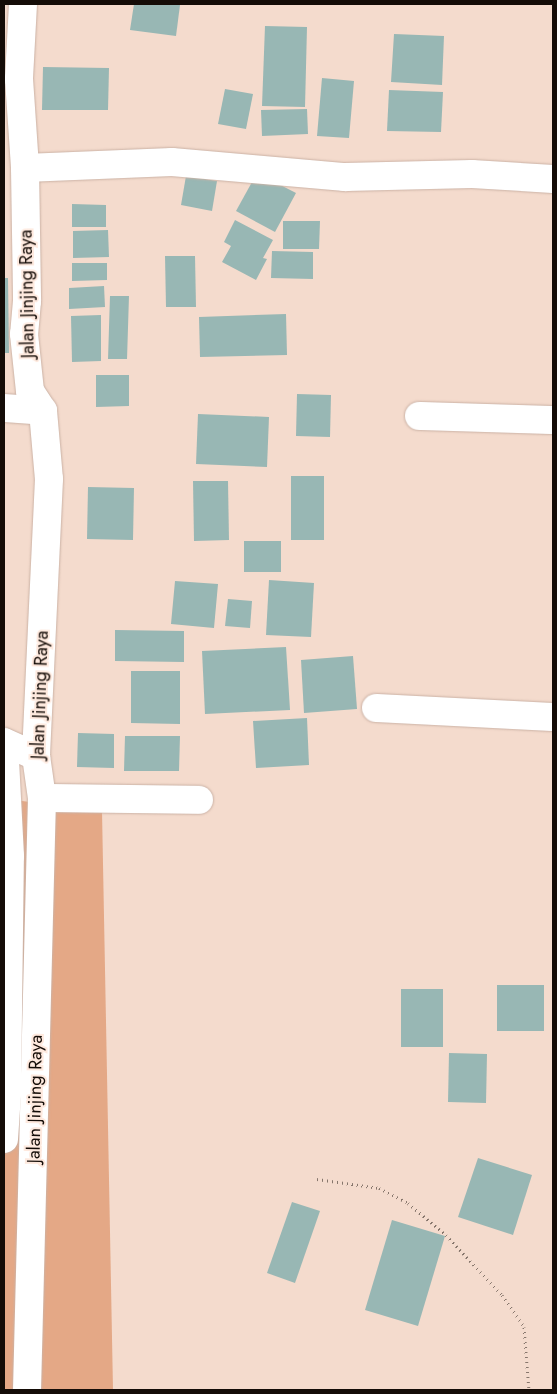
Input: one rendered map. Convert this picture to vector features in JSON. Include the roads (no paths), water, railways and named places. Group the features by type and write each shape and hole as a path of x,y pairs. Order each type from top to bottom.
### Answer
{"street":[{"name":"Jalan Jinjing Raya","path":"23,4 19,79 25,168 27,302 24,334 30,391 43,411 49,479 36,756 42,798 27,1390"},
{"path":"25,168 172,162 345,176 472,174 553,179"},
{"path":"4,408 43,411"},
{"path":"419,416 553,420"},
{"path":"376,708 553,717"},
{"path":"4,1139 10,856 4,742 36,756"},
{"path":"42,798 199,800"}]}
